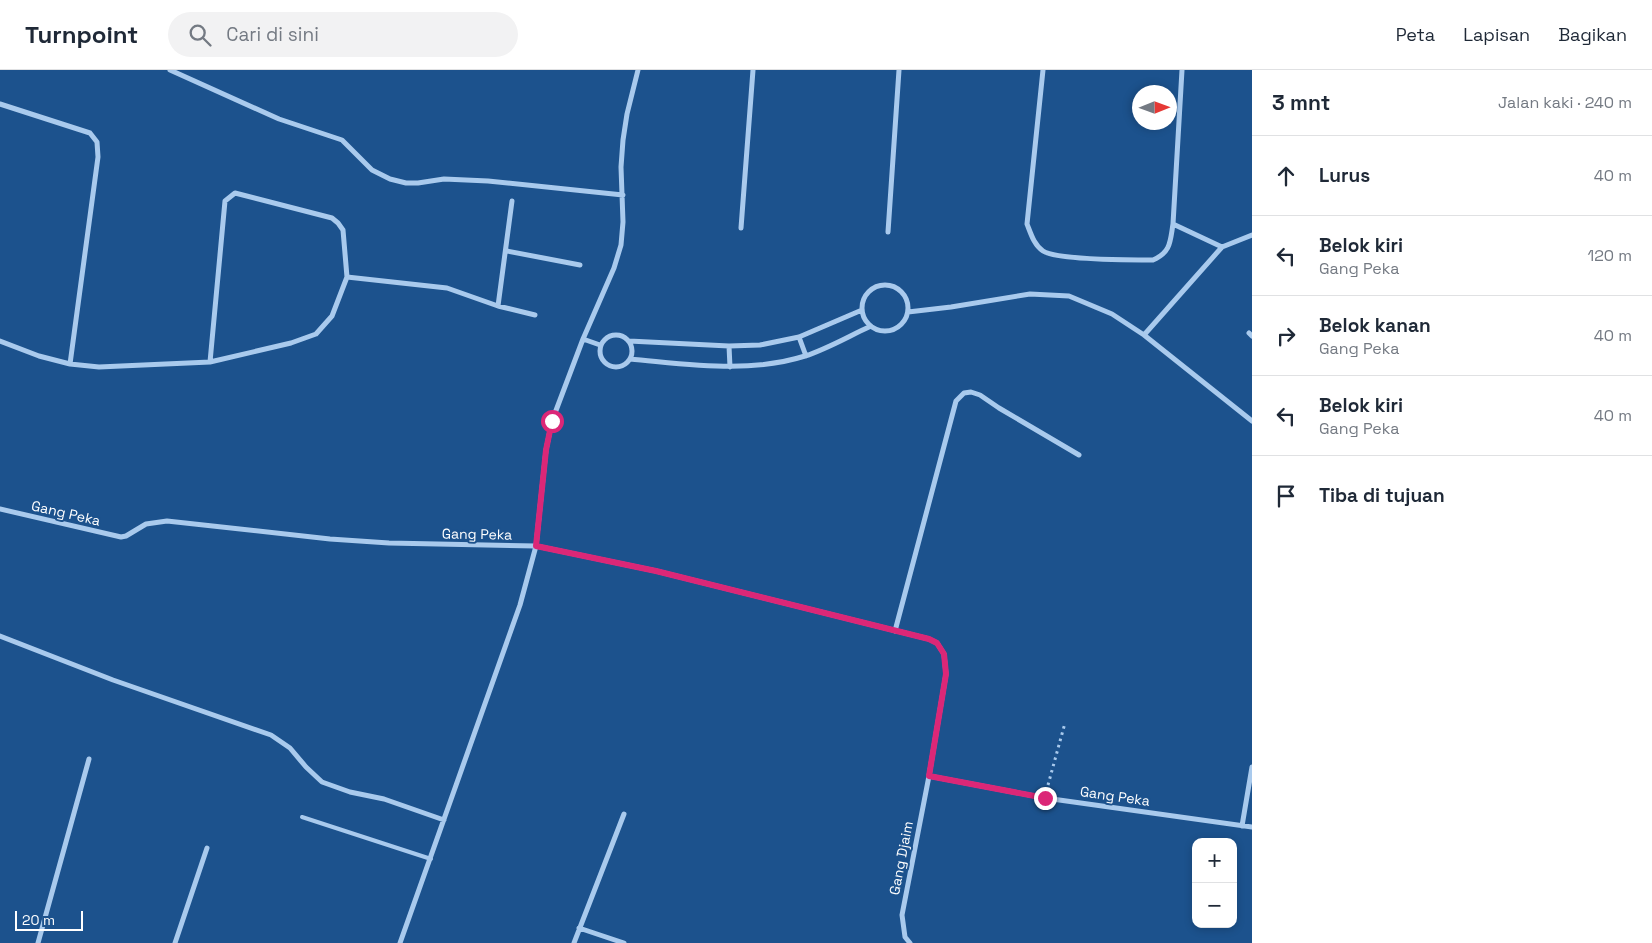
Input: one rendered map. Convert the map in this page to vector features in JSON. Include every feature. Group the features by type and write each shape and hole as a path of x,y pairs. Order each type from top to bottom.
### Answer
{"street":[{"path":"170,70 279,119 342,140 372,170 390,179 406,183 444,179 488,181 623,195"},
{"path":"400,943 520,605 536,546 546,450 552,421 583,339 614,268 621,245 623,140 627,114 638,70"},
{"path":"741,228 752,70"},
{"path":"888,232 899,70"},
{"path":"1043,70 1027,224 1033,240 1043,251 1061,256 1153,260 1163,256 1169,246 1173,224 1182,70"},
{"path":"0,104 90,134 97,142 98,157 70,364"},
{"path":"0,341 39,356 70,364 99,367 210,362 291,343 316,334 332,316 346,277 343,230 338,223 332,218 235,193 225,200 210,362"},
{"path":"498,306 507,251 512,201"},
{"path":"1173,224 1222,247"},
{"path":"1144,335 1222,247 1252,235"},
{"path":"507,251 580,265"},
{"path":"346,277 447,288 498,306 535,315"},
{"path":"886,285 896,287 903,294 907,302 908,312 905,320 898,327 889,331 880,331 871,326 865,319 862,310 864,300 869,292 877,286 886,285"},
{"path":"908,312 1030,294 1069,296 1112,314 1144,335 1252,421"},
{"path":"629,341 728,346 760,345 799,337 862,310"},
{"path":"630,359 730,367 755,366 806,356 871,326"},
{"path":"620,335 629,341 632,347 630,359 622,366 611,367 600,356 600,345 608,336 620,335"},
{"path":"799,337 806,356"},
{"path":"583,339 600,345"},
{"path":"728,346 730,367"},
{"path":"895,631 956,401 964,393 971,392 980,395 1079,455"},
{"name":"Gang Peka","path":"0,509 121,537 146,524 167,521 380,542 437,545 536,546 656,571 929,639 937,643 944,654 946,674 929,776 1045,798 1252,827"},
{"path":"0,636 113,680 271,735 290,748 322,782 350,792 384,799 444,820"},
{"path":"38,943 89,759"},
{"path":"1242,826 1252,768"},
{"name":"Gang Djaim","path":"910,943 905,937 902,915 929,776"},
{"path":"574,943 624,814"},
{"path":"175,943 207,848"},
{"path":"580,928 624,943"}],"lane":[{"path":"302,817 430,859"}],"path":[{"path":"1045,798 1065,723"}],"route":[{"path":"552,421 546,450 536,546 656,571 929,639 937,643 944,654 946,674 929,776 1045,798"}]}
